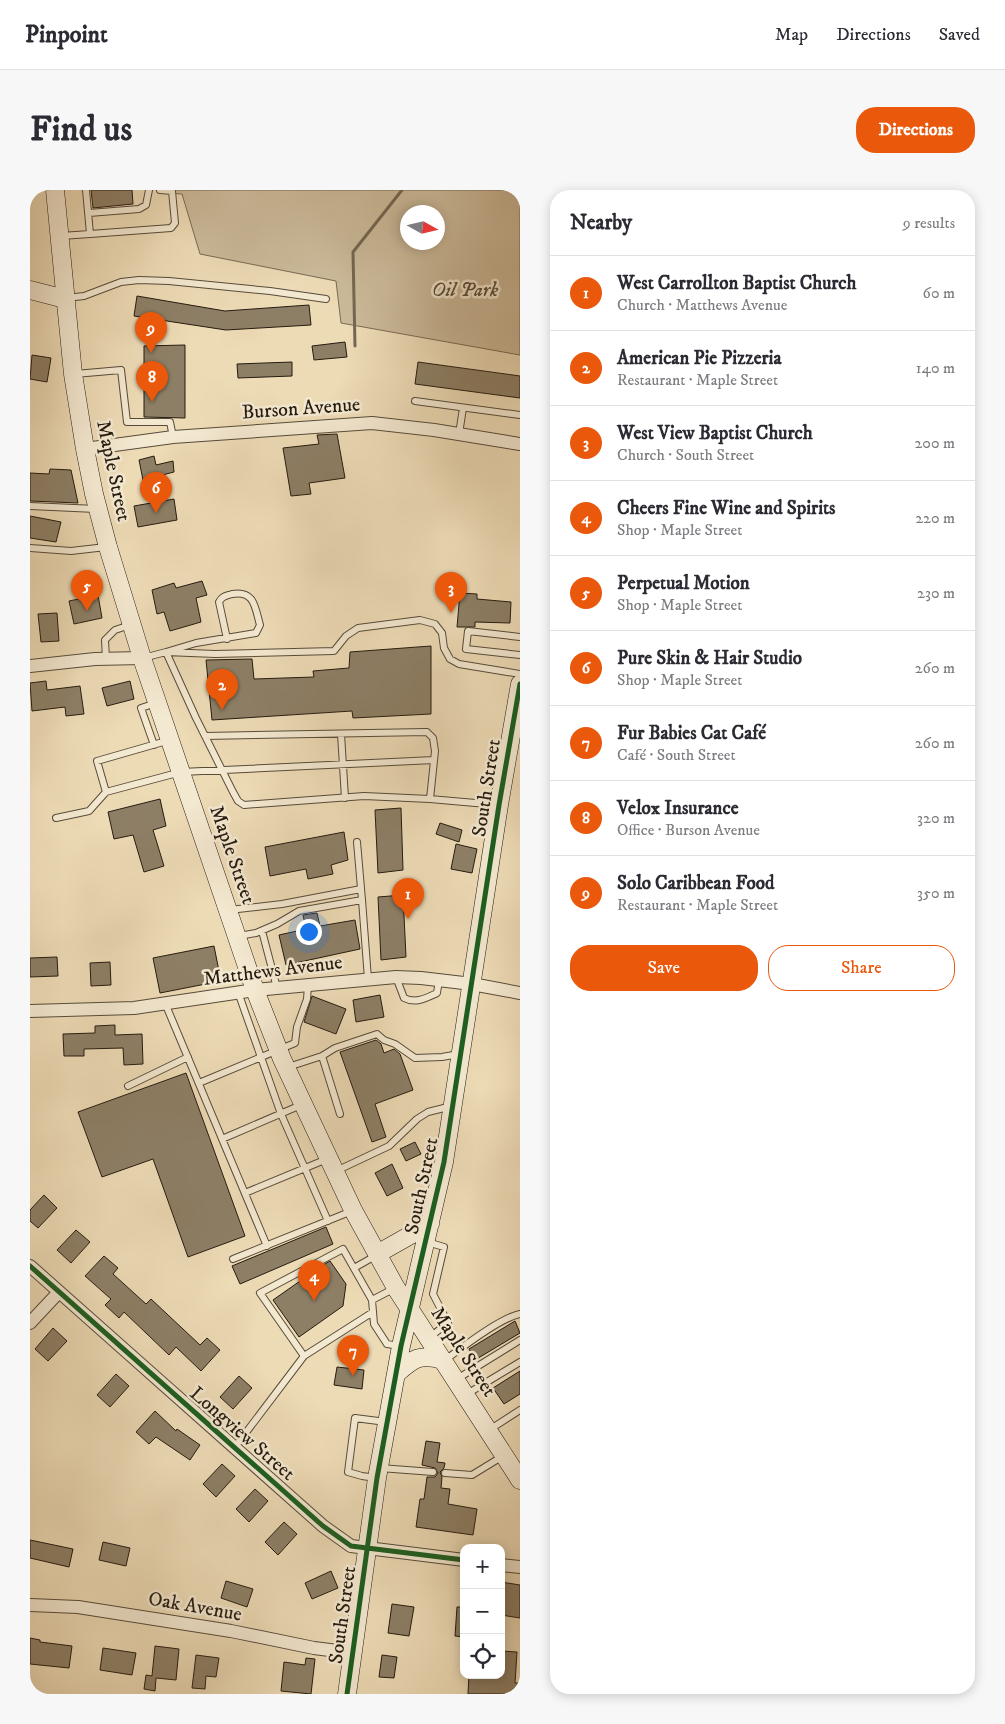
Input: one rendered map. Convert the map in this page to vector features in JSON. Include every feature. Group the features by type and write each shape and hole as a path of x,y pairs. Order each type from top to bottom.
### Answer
{"main road":[{"name":"Maple Street","path":"54,190 74,374 85,449 98,509 142,658 158,703 162,743 181,772 228,910 237,937 246,991 278,1051 353,1210 396,1288 519,1477"},
{"path":"30,290 65,298"},
{"name":"South Street","path":"347,1694 378,1473 409,1308 444,1162 499,805 520,684"},
{"path":"378,1254 430,1224"},
{"path":"396,1374 410,1361 417,1358 433,1357 443,1360"}],"street":[{"name":"Burson Avenue","path":"85,449 173,437 372,423 395,424 520,444"},
{"path":"30,666 106,659 142,658"},
{"name":"Matthews Avenue","path":"30,1011 134,1008 246,991 396,977 472,984 520,993"},
{"name":"Longview Street","path":"30,1266 235,1447 351,1546 460,1560"},
{"path":"30,1323 59,1292"},
{"path":"505,1565 520,1567"},
{"name":"Oak Avenue","path":"30,1605 78,1607 231,1631 314,1648 353,1653"}],"lane":[{"path":"86,190 90,234"},
{"path":"88,213 139,209 146,205 149,190"},
{"path":"59,237 171,228 175,223 172,191 160,190"},
{"path":"65,298 84,296 121,282 139,280 169,281 270,291 326,299"},
{"path":"74,374 121,370 127,422 170,422 173,437"},
{"path":"415,402 520,416"},
{"path":"459,434 463,408"},
{"path":"30,506 98,509"},
{"path":"30,548 71,551 108,547"},
{"path":"142,658 196,643 227,639 256,633 260,625 253,602 246,594 241,592 225,596 219,602 227,639"},
{"path":"166,652 215,654 334,651 346,636 358,628 420,620 435,624 442,633 444,648 450,660 459,664 520,674"},
{"path":"106,659 105,640 115,630 132,624"},
{"path":"520,637 468,631 466,648 520,655"},
{"path":"166,652 222,770 238,801 244,805 364,796 499,805"},
{"path":"205,736 427,732 433,738 435,751 430,799"},
{"path":"341,734 345,798"},
{"path":"106,792 97,761 162,743"},
{"path":"56,818 89,811 106,792 181,772 434,760"},
{"path":"357,842 368,979"},
{"path":"228,910 282,904 361,889"},
{"path":"237,937 256,934 299,911 362,900"},
{"path":"262,931 277,988"},
{"path":"396,977 404,998 410,1001 417,1001 437,993 439,980"},
{"path":"199,1084 295,1043 297,1027 307,999 308,986"},
{"path":"246,991 260,1059 281,1114 328,1221"},
{"path":"165,1004 267,1246"},
{"path":"286,1068 322,1056 335,1048 377,1034 415,1058 460,1053"},
{"path":"322,1056 340,1114"},
{"path":"128,1086 188,1057"},
{"path":"222,1139 302,1104"},
{"path":"245,1193 305,1168 331,1165 389,1146 417,1119 428,1112 453,1106"},
{"path":"232,1259 353,1210"},
{"path":"425,1242 444,1247 433,1294 448,1323 429,1338"},
{"path":"304,1356 260,1293 343,1249 372,1300 374,1324 387,1344 401,1346"},
{"path":"354,1268 378,1254"},
{"path":"372,1300 396,1288"},
{"path":"235,1447 304,1356 373,1312"},
{"path":"443,1360 513,1315 520,1314"},
{"path":"456,1380 520,1340"},
{"path":"466,1395 520,1362"},
{"path":"488,1430 520,1410"},
{"path":"387,1422 355,1418 348,1472 362,1476 378,1473 433,1472"},
{"path":"445,1473 472,1475 504,1455"}],"green space":[{"name":"Oil Park","path":"156,190 520,190 520,355 341,323 336,281 200,254 182,194 159,193"}],"building":[{"path":"91,190 132,190 133,204 93,208"},
{"path":"137,296 225,311 309,305 311,325 226,330 134,316"},
{"path":"345,342 347,357 314,360 312,346"},
{"path":"185,345 185,418 144,417 144,346"},
{"path":"32,355 51,358 47,382 30,379"},
{"path":"292,362 292,376 238,378 237,364"},
{"path":"418,362 520,376 520,398 415,384"},
{"path":"337,434 345,478 309,483 311,494 291,496 283,448 319,444 317,435"},
{"path":"154,456 156,465 173,461 174,472 143,480 139,460"},
{"path":"50,469 71,470 78,503 30,501 30,473 49,474"},
{"path":"174,499 177,520 138,527 134,506"},
{"path":"30,516 61,522 56,542 30,538"},
{"path":"202,581 207,595 196,598 201,622 170,631 164,612 157,614 152,590 174,583 176,588"},
{"path":"460,593 477,594 477,599 511,602 510,623 475,622 475,627 457,627"},
{"path":"98,595 102,618 74,624 69,601"},
{"path":"57,613 59,641 41,642 38,614"},
{"path":"431,646 431,714 353,718 352,711 212,720 206,660 252,659 254,679 314,677 313,671 349,668 350,652"},
{"path":"46,681 47,690 80,686 84,714 66,716 65,707 32,711 30,683"},
{"path":"130,681 134,699 107,706 102,688"},
{"path":"160,799 166,826 153,830 164,866 144,872 133,835 114,839 108,812"},
{"path":"401,808 403,870 378,873 375,810"},
{"path":"440,823 462,830 459,842 436,834"},
{"path":"344,832 348,860 331,865 333,874 308,879 306,869 270,876 265,847"},
{"path":"456,844 477,849 472,873 451,869"},
{"path":"403,895 406,957 381,960 378,897"},
{"path":"317,913 320,926 355,920 360,949 286,965 279,935 306,929 303,915"},
{"path":"214,946 221,981 160,993 153,958"},
{"path":"57,957 58,976 30,977 30,958"},
{"path":"110,962 111,985 91,986 90,963"},
{"path":"380,995 384,1017 356,1022 353,1000"},
{"path":"312,996 346,1009 336,1034 304,1022"},
{"path":"115,1025 115,1035 142,1034 143,1064 124,1065 123,1048 84,1049 84,1056 64,1056 63,1034 95,1033 95,1026"},
{"path":"376,1040 381,1044 384,1053 394,1049 400,1054 413,1090 375,1104 386,1137 372,1142 340,1052"},
{"path":"186,1073 245,1236 188,1257 153,1159 102,1177 78,1112"},
{"path":"415,1142 421,1154 406,1161 400,1149"},
{"path":"392,1164 403,1188 387,1196 375,1173"},
{"path":"44,1195 57,1208 38,1228 30,1221 30,1210"},
{"path":"326,1227 333,1244 240,1284 232,1266"},
{"path":"76,1230 90,1242 71,1263 57,1250"},
{"path":"104,1256 118,1268 113,1274 146,1304 151,1299 200,1345 207,1338 220,1350 201,1371 176,1347 169,1355 124,1312 119,1318 105,1305 111,1299 85,1276"},
{"path":"330,1261 346,1284 343,1306 299,1337 273,1300"},
{"path":"515,1321 520,1333 475,1360 469,1349"},
{"path":"53,1328 67,1341 48,1361 35,1349"},
{"path":"337,1367 364,1370 362,1389 334,1385"},
{"path":"520,1371 520,1394 504,1404 493,1388"},
{"path":"116,1374 129,1386 110,1407 97,1395"},
{"path":"239,1376 252,1388 233,1409 220,1397"},
{"path":"155,1411 176,1431 177,1429 200,1445 190,1460 156,1437 149,1444 136,1432"},
{"path":"426,1441 440,1443 437,1462 445,1463 444,1468 440,1472 442,1477 441,1488 450,1489 448,1504 477,1509 473,1535 416,1527 420,1499 424,1499 427,1477 435,1477 438,1473 435,1468 422,1465"},
{"path":"222,1464 235,1476 216,1497 203,1484"},
{"path":"255,1489 268,1501 249,1522 236,1509"},
{"path":"284,1522 297,1534 278,1555 265,1542"},
{"path":"30,1540 73,1549 69,1567 30,1558"},
{"path":"103,1542 130,1548 126,1566 99,1560"},
{"path":"331,1571 338,1588 312,1599 305,1583"},
{"path":"226,1581 253,1589 247,1607 221,1598"},
{"path":"505,1583 520,1585 520,1618 505,1616"},
{"path":"392,1604 414,1607 409,1636 388,1633"},
{"path":"457,1607 460,1607 460,1637 455,1636"},
{"path":"30,1638 40,1640 40,1642 72,1646 69,1668 30,1664"},
{"path":"155,1646 179,1649 176,1680 156,1678 155,1691 144,1689 146,1675 152,1676"},
{"path":"103,1648 136,1653 132,1675 100,1670"},
{"path":"505,1651 517,1652 515,1683 520,1683 520,1694 468,1694 469,1679 505,1679"},
{"path":"196,1655 219,1658 216,1677 206,1676 205,1689 192,1688"},
{"path":"382,1655 397,1657 394,1678 379,1677"},
{"path":"306,1658 315,1659 311,1694 281,1691 284,1662 305,1665"}],"waterway":[{"path":"355,346 353,252 402,190"}],"cycle path":[{"path":"347,1694 377,1478 401,1346 444,1162 499,805 520,684"},
{"path":"30,1266 323,1526 351,1546 460,1560"}],"place":[{"name":"Solo Caribbean Food","path":"151,353"},
{"name":"Velox Insurance","path":"152,402"},
{"name":"Pure Skin & Hair Studio","path":"156,513"},
{"name":"Perpetual Motion","path":"87,611"},
{"name":"West View Baptist Church","path":"451,613"},
{"name":"American Pie Pizzeria","path":"222,710"},
{"name":"West Carrollton Baptist Church","path":"408,919"},
{"name":"Cheers Fine Wine and Spirits","path":"314,1301"},
{"name":"Fur Babies Cat Café","path":"353,1376"}]}
